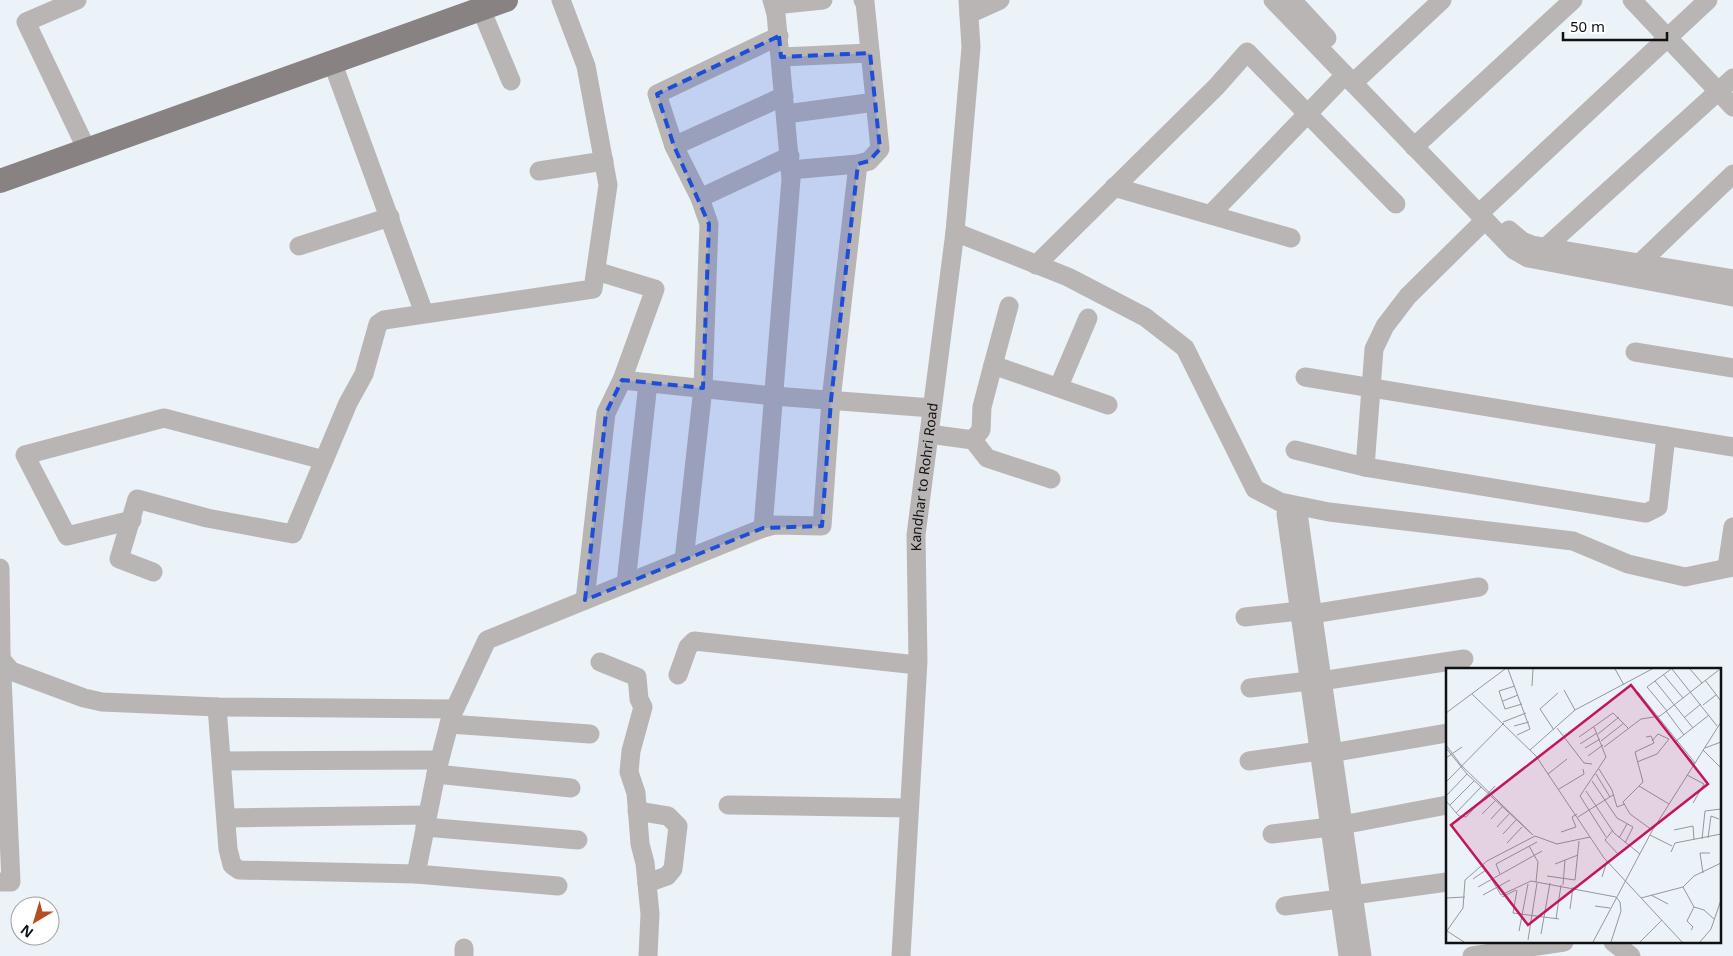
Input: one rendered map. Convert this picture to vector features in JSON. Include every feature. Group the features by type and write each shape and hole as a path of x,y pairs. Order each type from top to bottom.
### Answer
{"main road":[{"path":"0,181 333,64 506,0"}],"street":[{"path":"77,0 26,22 87,150"},
{"path":"154,572 119,559 137,499 207,518 293,534 348,403 360,383 378,324 384,320 593,289 608,185 586,66 561,0"},
{"path":"763,528 790,163 779,36 773,2 823,0"},
{"path":"700,198 790,163 858,164 869,161 880,149 865,2 863,0"},
{"path":"968,7 1000,0"},
{"path":"1273,0 1296,6 1353,78 1485,213 1514,250 1528,258 1733,297"},
{"path":"1211,214 1307,114 1353,78 1442,0"},
{"path":"1418,143 1573,0"},
{"path":"1632,0 1733,107"},
{"path":"1365,467 1374,350 1384,326 1408,296 1485,213 1667,37 1708,0"},
{"name":"Kandhar to Rohri Road","path":"901,956 917,665 916,535 955,232 971,47 968,7"},
{"path":"482,9 511,81"},
{"path":"684,560 702,388 709,224 700,198 674,146 657,94 779,36"},
{"path":"1036,265 1217,86 1247,52 1396,204"},
{"path":"781,57 870,53"},
{"path":"333,64 424,313"},
{"path":"1546,247 1733,78"},
{"path":"674,146 785,105 875,102"},
{"path":"539,171 604,162"},
{"path":"416,874 437,767 451,717 487,640 763,528 775,525 822,526 831,400 858,164"},
{"path":"1640,263 1733,174"},
{"path":"1114,187 1291,238"},
{"path":"1485,213 1522,240 1546,247 1733,279"},
{"path":"298,246 390,217"},
{"path":"955,232 1068,277 1144,316 1185,348 1254,489 1280,502 1329,512 1573,542 1628,564 1685,577 1730,567 1733,527"},
{"path":"585,600 606,414 622,380 655,289 596,271"},
{"path":"973,440 981,430 982,407 1009,306"},
{"path":"1059,386 1088,318"},
{"path":"1634,352 1733,368"},
{"path":"993,365 1108,404"},
{"path":"1305,377 1733,447"},
{"path":"622,380 774,396 932,408"},
{"path":"626,583 648,382"},
{"path":"132,520 68,536 25,455 164,418 324,460"},
{"path":"929,434 973,440 987,458 1051,480"},
{"path":"1295,450 1365,467 1646,513 1658,507 1666,436"},
{"path":"0,568 1,659 12,882 0,882"},
{"path":"1245,617 1305,612 1479,587"},
{"path":"1305,612 1346,897 1348,956"},
{"path":"678,675 688,647 694,641 917,665"},
{"path":"1,659 10,671 84,698 102,702 451,717 590,734"},
{"path":"1250,688 1315,681 1464,659"},
{"path":"600,662 631,673 636,677 639,684 638,699 643,707 631,751 629,772 636,793 647,883 650,914 648,956"},
{"path":"217,707 228,849 232,865 238,870 416,874 558,886"},
{"path":"1249,761 1325,752 1446,733"},
{"path":"222,761 437,767 571,788"},
{"path":"728,805 910,808"},
{"path":"1272,834 1336,826 1446,805"},
{"path":"638,812 668,816 678,826 673,869 667,876 647,883"},
{"path":"226,818 426,821 578,840"},
{"path":"1285,906 1446,882"},
{"path":"1346,897 1362,956"},
{"path":"1616,944 1631,956"},
{"path":"1472,956 1531,945"}],"highlighted area":[{"path":"779,36 781,57 870,53 880,149 869,161 858,164 831,400 822,526 763,528 585,600 606,413 622,380 703,388 709,224 674,146 657,94"}]}
